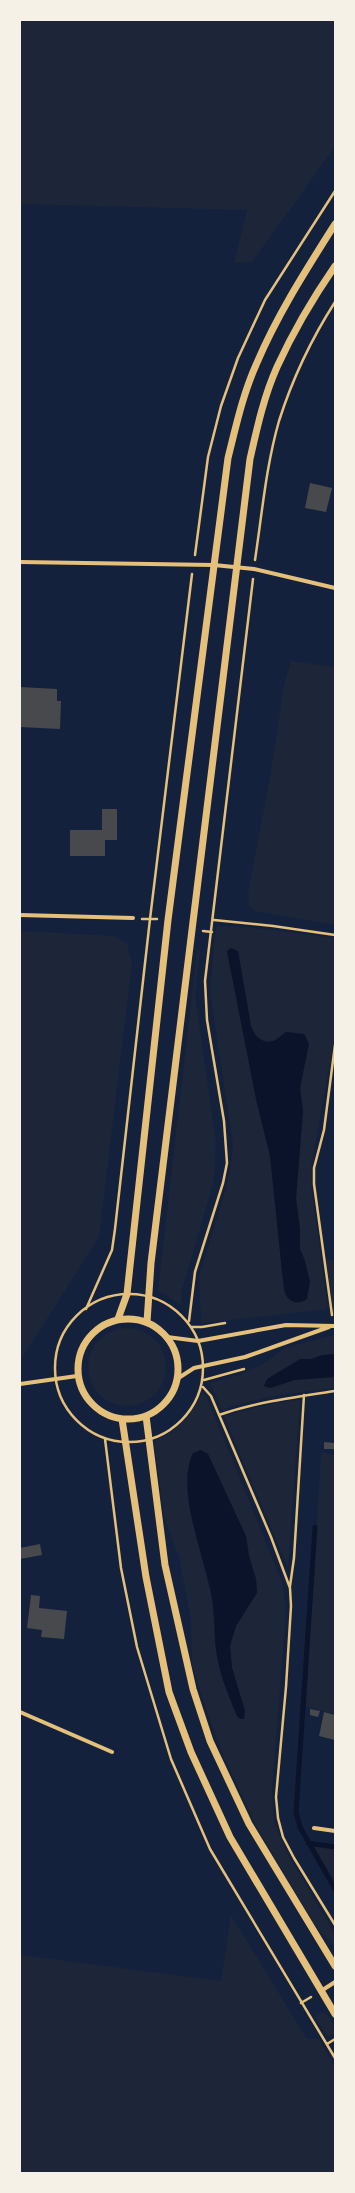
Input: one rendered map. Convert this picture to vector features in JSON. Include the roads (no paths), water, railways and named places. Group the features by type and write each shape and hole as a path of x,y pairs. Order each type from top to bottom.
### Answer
{"street":[{"path":"118,1319 127,1294 168,920 228,458 239,413 255,365 287,301 335,224"},
{"path":"147,1322 148,1295 250,459 260,419 277,368 307,308 335,266"},
{"path":"20,562 214,565 254,569 335,588"},
{"path":"20,915 133,918"},
{"path":"167,1337 177,1360 177,1379 174,1389 163,1405 146,1416 122,1419 109,1416 88,1400 81,1389 77,1376 78,1357 86,1340 100,1326 118,1319 128,1318 147,1322 167,1337 198,1341 286,1325 334,1326"},
{"path":"177,1379 194,1368 245,1357 334,1326"},
{"path":"20,1384 77,1376"},
{"path":"146,1416 165,1566 189,1674 210,1740 249,1824 335,1966"},
{"path":"122,1419 146,1577 169,1692 190,1752 230,1837 335,2014"},
{"path":"20,1712 112,1752"},
{"path":"314,1828 335,1831"},
{"path":"321,1991 335,1982"}],"waterway":[{"path":"315,1527 296,1812 300,1827 335,1889"},
{"path":"308,1843 335,1847"}]}
